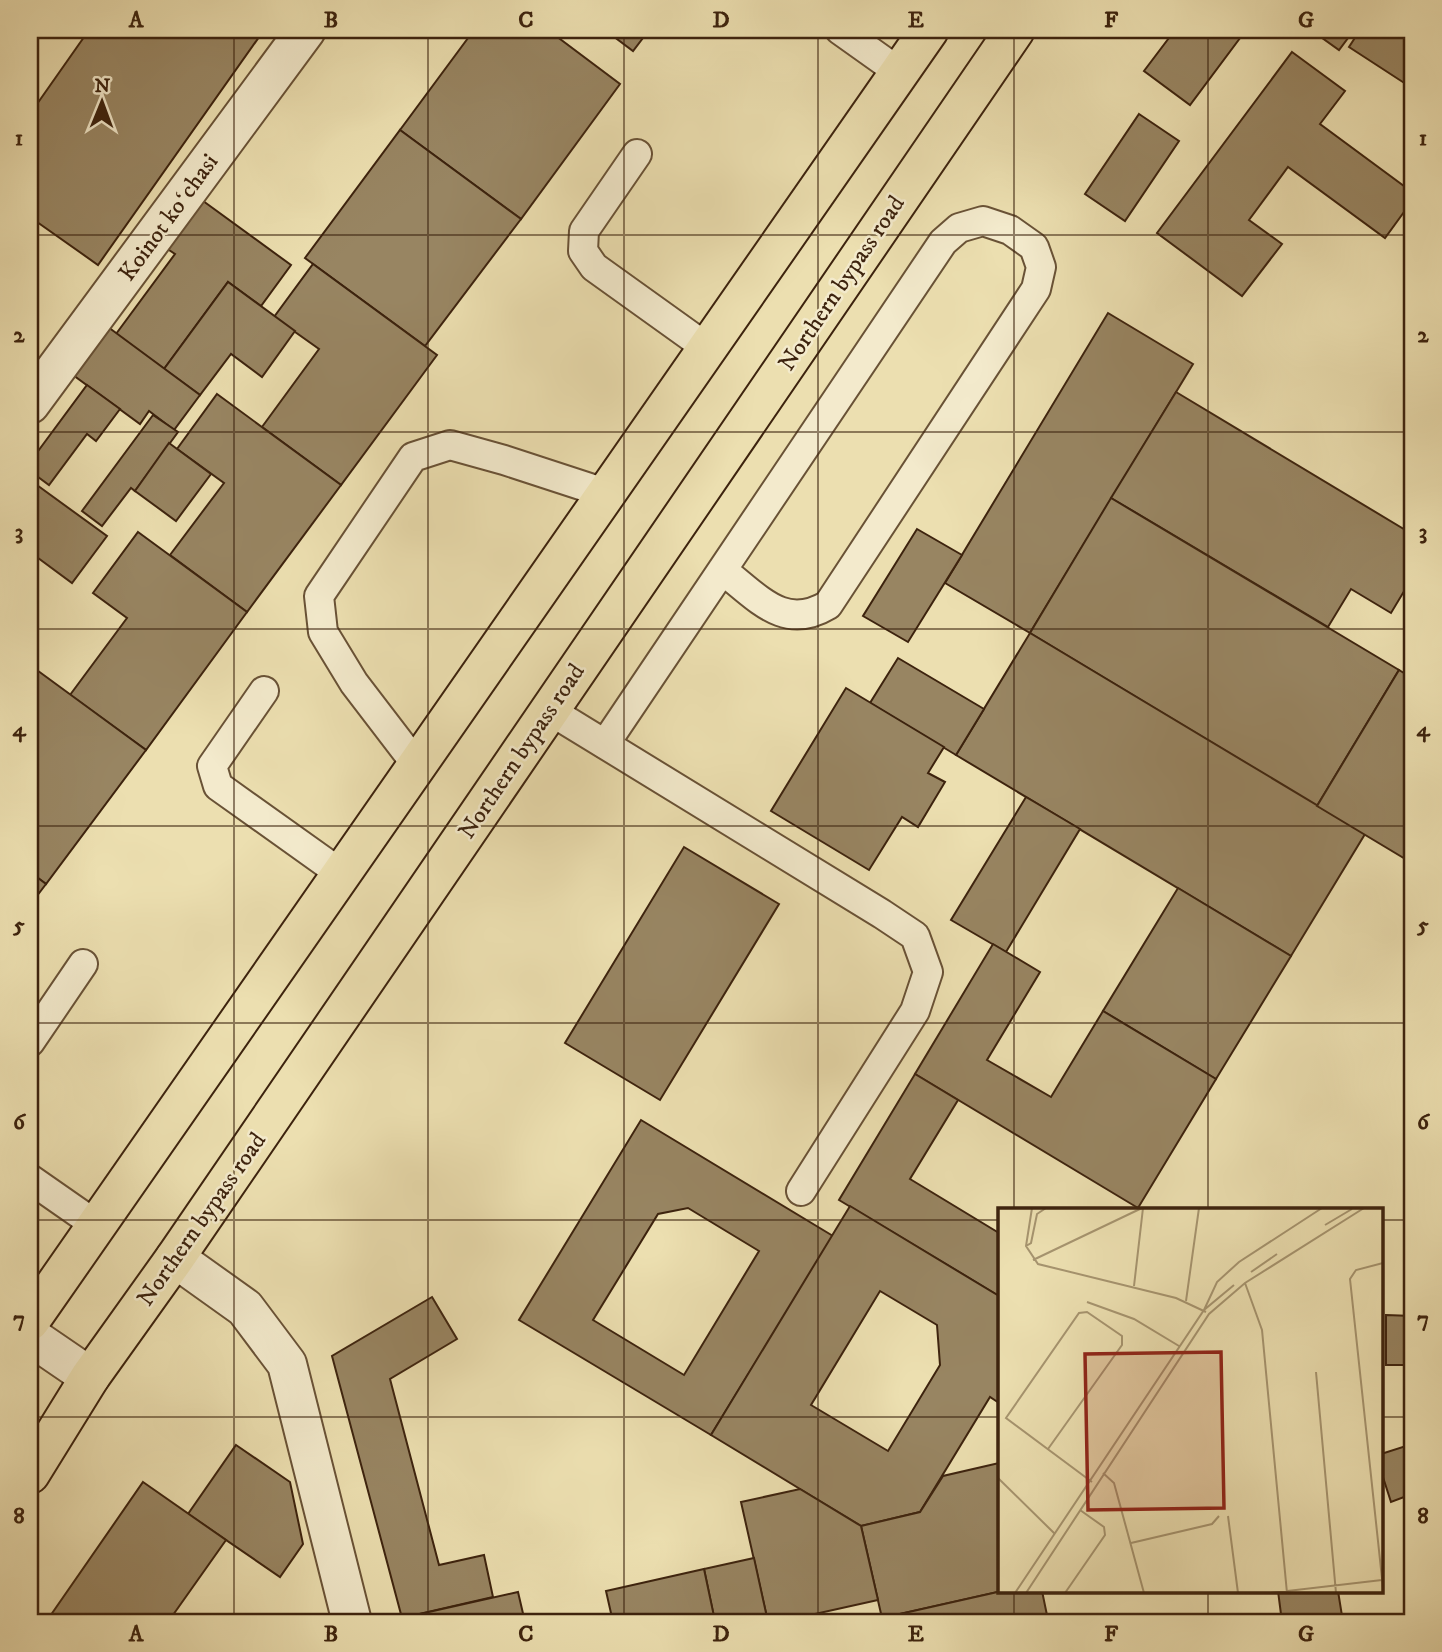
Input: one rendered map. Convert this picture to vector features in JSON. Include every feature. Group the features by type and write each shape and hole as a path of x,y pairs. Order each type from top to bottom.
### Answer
{"main road":[{"path":"30,1321 929,30"},
{"name":"Northern bypass road","path":"30,1474 90,1377 175,1258 1015,30"}],"street":[{"name":"Koinot koʻchasi","path":"30,404 306,30"},
{"path":"175,1258 245,1308 287,1364 352,1622"},
{"path":"30,1336 90,1377"}],"lane":[{"path":"840,30 899,72"},
{"path":"637,154 584,230 583,251 594,267 707,348"},
{"path":"605,744 722,570 943,242 958,228 983,221 1010,230 1034,247 1041,267 1036,289 828,605 815,613 801,616 780,613 722,570"},
{"path":"416,764 354,683 323,632 319,596 413,457 450,445 605,493"},
{"path":"264,691 212,766 218,786 340,873"},
{"path":"549,710 915,936 928,972 915,1011 801,1191"},
{"path":"30,1042 83,964"},
{"path":"30,1179 96,1225"}],"building":[{"path":"89,30 264,30 98,265 30,217 30,114"},
{"path":"474,30 548,30 620,84 521,219 400,130"},
{"path":"605,30 649,30 633,51"},
{"path":"1175,30 1246,30 1190,105 1144,71"},
{"path":"1311,30 1354,30 1339,50"},
{"path":"1360,30 1412,30 1412,88 1349,47"},
{"path":"1292,52 1345,91 1320,124 1412,192 1412,201 1385,238 1288,167 1249,220 1282,244 1242,296 1157,233"},
{"path":"1139,114 1179,141 1125,221 1085,194"},
{"path":"400,130 521,219 425,346 305,258"},
{"path":"199,198 291,265 261,306 228,282 164,369 116,334 175,254 163,246"},
{"path":"313,264 437,355 341,485 262,427 319,349 274,317"},
{"path":"228,282 295,331 262,377 231,354 200,395 164,369"},
{"path":"1108,313 1193,364 1030,633 945,583"},
{"path":"108,327 200,395 174,430 149,411 140,424 73,375"},
{"path":"87,385 120,409 96,441 87,434 49,485 30,471 30,462"},
{"path":"1176,392 1412,534 1412,578 1391,613 1351,589 1328,627 1111,498"},
{"path":"217,394 341,485 247,612 170,555 224,483 177,449"},
{"path":"153,415 178,432 135,491 131,488 102,526 82,511"},
{"path":"169,443 211,474 176,521 135,491"},
{"path":"30,480 107,536 72,583 30,552"},
{"path":"1111,498 1399,670 1317,806 1030,633"},
{"path":"917,529 962,555 908,642 863,616"},
{"path":"138,532 247,612 146,750 70,695 127,618 93,593"},
{"path":"1030,633 1365,834 1291,956 956,755"},
{"path":"898,658 984,709 956,755 870,703"},
{"path":"30,665 146,750 46,884 30,872"},
{"path":"1399,670 1412,678 1412,863 1317,806"},
{"path":"846,688 944,747 928,773 945,782 918,827 902,817 869,870 771,811"},
{"path":"1026,797 1080,829 1006,952 951,920"},
{"path":"684,847 779,904 660,1100 565,1043"},
{"path":"30,872 46,884 30,905"},
{"path":"1178,888 1291,956 1216,1079 1103,1011"},
{"path":"993,944 1040,972 987,1060 1051,1097 1103,1011 1216,1079 1138,1208 915,1074"},
{"path":"915,1074 958,1100 910,1179 998,1232 998,1295 839,1200"},
{"path":"641,1120 833,1236 711,1435 519,1320","holes":["688,1208 759,1251 684,1375 593,1320 658,1214"]},
{"path":"850,1206 998,1295 998,1402 990,1397 920,1512 861,1526 711,1435","holes":["880,1291 937,1325 940,1365 888,1451 811,1405"]},
{"path":"432,1297 457,1339 390,1379 439,1565 484,1555 493,1597 402,1618 332,1356"},
{"path":"1386,1315 1412,1316 1412,1365 1386,1365"},
{"path":"1412,1444 1412,1494 1391,1502 1382,1474 1382,1454"},
{"path":"236,1445 290,1482 303,1544 280,1577 188,1514"},
{"path":"998,1463 998,1592 882,1618 861,1526 920,1512 943,1476"},
{"path":"143,1482 226,1540 168,1622 46,1622"},
{"path":"800,1489 861,1526 878,1600 779,1622 768,1622 741,1502"},
{"path":"754,1558 768,1622 715,1622 704,1569"},
{"path":"704,1569 715,1621 613,1622 606,1591"},
{"path":"518,1592 525,1622 403,1622 402,1618"},
{"path":"998,1592 1042,1592 1048,1620 883,1622 882,1618"},
{"path":"1278,1592 1338,1592 1343,1622 1282,1622"}]}
